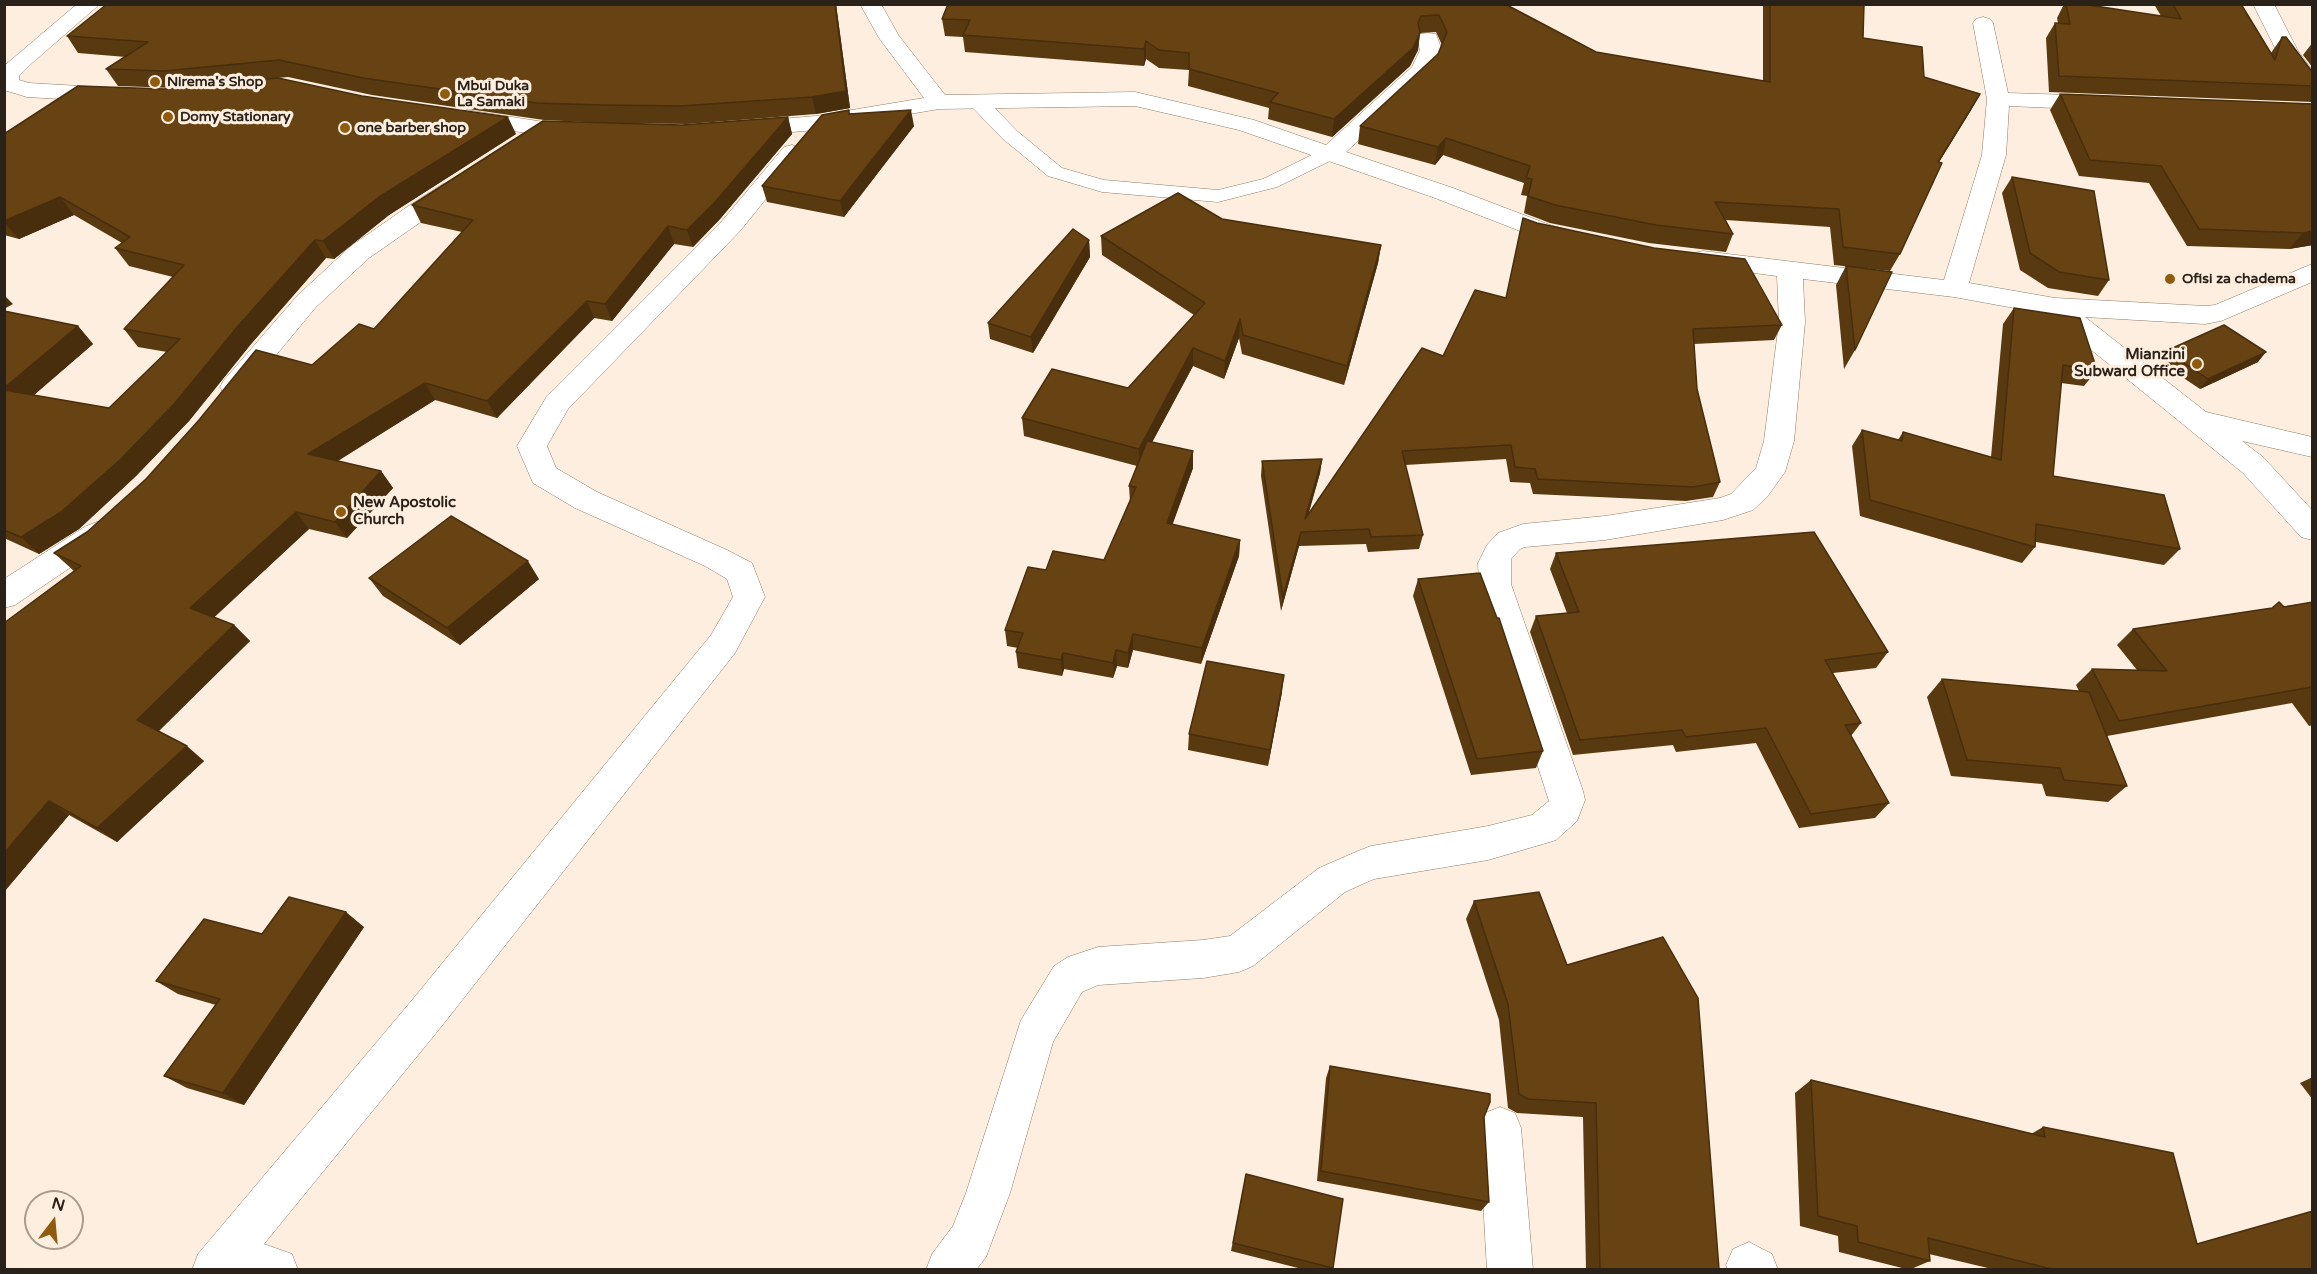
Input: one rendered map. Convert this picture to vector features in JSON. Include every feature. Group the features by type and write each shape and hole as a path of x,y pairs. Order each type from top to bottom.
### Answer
{"street":[{"path":"90,4 23,59 8,75 8,84 27,90 69,94 137,95"},
{"path":"870,4 890,38 939,102"},
{"path":"2263,4 2288,52 2313,85"},
{"path":"1954,289 1994,155 1998,99 1983,23"},
{"path":"1331,153 1422,70 1431,50 1428,39"},
{"path":"722,130 816,123 939,102 1135,99 1246,125 1331,153 1542,231 1581,240"},
{"path":"1998,99 2126,104"},
{"path":"446,114 544,129 596,132"},
{"path":"220,1263 427,1013 723,644 749,597 741,572 716,558 586,500 544,476 532,446 557,403 730,226 816,123"},
{"path":"516,148 544,129"},
{"path":"221,402 307,301 360,252 416,212 470,179"},
{"path":"1684,257 1954,289 2055,307 2205,315 2221,312 2313,272"},
{"path":"948,1269 970,1241 988,1193 1035,1034 1068,979 1082,970 1098,966 1203,959 1239,953 1332,880 1371,863 1488,843 1544,828 1564,810 1567,800 1565,791 1495,584 1494,563 1498,553 1509,541 1523,536 1605,528 1723,509 1742,502 1756,489 1770,472 1779,441 1792,322 1790,269"},
{"path":"2055,307 2253,465 2313,529"},
{"path":"2196,420 2313,447"},
{"path":"4,596 91,539 116,516"},
{"path":"1500,1128 1509,1269"},
{"path":"220,1263 276,1269"}],"lane":[{"path":"41,111 69,94"},
{"path":"979,103 1010,135 1055,172 1102,186 1218,196 1270,183 1331,153"}],"building":[{"path":"107,4 835,4 846,91 812,97 681,106 601,105 537,103 363,78 279,60 164,71 106,69 148,42 67,36"},
{"path":"948,4 1505,4 1596,52 1770,82 1770,4 1864,4 1863,38 1922,47 1924,77 1980,94 1938,162 1942,163 1900,254 1843,247 1839,209 1715,202 1733,234 1656,225 1555,205 1528,196 1532,179 1526,178 1530,166 1446,138 1438,147 1360,126 1438,54 1447,32 1439,15 1421,16 1418,23 1420,33 1413,48 1334,119 1270,102 1278,93 1189,69 1189,53 1159,50 1146,41 1144,49 963,35 970,20 942,19"},
{"path":"2066,4 2082,4 2181,19 2173,4 2241,4 2275,60 2282,37 2286,37 2313,73 2313,86 2059,76 2055,23 2070,24"},
{"path":"278,78 362,96 508,117 379,197 323,241 315,240 238,326 175,403 121,459 61,512 21,537 4,530 4,390 109,408 180,339 124,329 184,265 115,248 130,237 60,197 4,221 4,134 78,86 164,89"},
{"path":"2060,94 2313,104 2313,231 2303,233 2199,229 2161,166 2090,160"},
{"path":"849,110 849,114 911,110 840,201 762,186 822,115"},
{"path":"788,117 715,202 687,230 668,226 605,304 587,301 487,401 425,383 308,454 381,471 335,522 296,512 190,608 234,625 137,720 187,746 97,828 49,801 4,853 4,623 81,566 54,553 87,532 146,479 199,420 256,350 312,365 359,324 374,329 473,220 412,205 543,121 682,125"},
{"path":"2012,177 2094,191 2109,280 2059,272 2030,253"},
{"path":"1178,193 1222,219 1381,245 1347,366 1243,335 1240,319 1225,361 1193,348 1139,449 1022,418 1052,369 1128,388 1205,303 1101,236"},
{"path":"1523,218 1654,248 1745,259 1782,325 1693,329 1697,389 1720,482 1693,487 1538,479 1535,469 1515,467 1511,445 1402,451 1423,535 1371,537 1369,529 1301,532 1283,597 1262,461 1322,459 1305,519 1422,348 1443,356 1475,290 1506,298"},
{"path":"1073,229 1089,240 1031,337 988,323"},
{"path":"1846,266 1892,272 1855,350"},
{"path":"2014,308 2080,318 2097,370 2063,365 2053,476 2164,495 2180,549 2036,524 2035,547 1870,500 1862,430 1902,441 1903,432 2001,460"},
{"path":"4,311 78,326 4,388"},
{"path":"2224,325 2266,352 2208,379 2166,351"},
{"path":"1147,441 1193,451 1167,523 1240,540 1202,648 1133,634 1128,653 1116,650 1113,663 1063,653 1061,660 1016,652 1023,633 1005,630 1028,567 1046,570 1053,551 1104,560 1136,487 1129,486"},
{"path":"451,516 528,561 447,628 369,578"},
{"path":"1814,532 1888,652 1825,660 1861,723 1845,725 1889,803 1811,814 1766,728 1686,737 1682,730 1580,740 1536,616 1579,612 1556,553"},
{"path":"1480,573 1497,618 1499,618 1543,751 1477,759 1418,579"},
{"path":"2279,602 2284,607 2313,602 2313,688 2119,721 2092,669 2167,671 2133,629 2272,608"},
{"path":"1207,661 1284,675 1270,750 1189,734"},
{"path":"1942,679 2089,692 2127,786 2064,780 2060,768 1967,760"},
{"path":"1539,892 1567,965 1663,937 1698,998 1719,1269 1600,1269 1596,1103 1528,1099 1519,1094 1508,1004 1474,901"},
{"path":"289,897 346,912 223,1093 164,1076 220,999 156,981 204,919 262,934"},
{"path":"1330,1066 1490,1094 1490,1102 1484,1117 1489,1202 1321,1171"},
{"path":"1811,1080 2045,1137 2043,1127 2173,1153 2197,1244 2313,1211 2313,1269 2051,1269 1928,1238 1930,1261 1858,1242 1857,1226 1818,1216"},
{"path":"1246,1174 1343,1199 1333,1268 1233,1243"}],"place":[{"name":"Nirema's Shop","path":"155,82"},
{"name":"Mbui Duka La Samaki","path":"445,94"},
{"name":"Domy Stationary","path":"168,117"},
{"name":"one barber shop","path":"345,128"},
{"name":"Ofisi za chadema","path":"2170,279"},
{"name":"Mianzini Subward Office","path":"2197,364"},
{"name":"New Apostolic Church","path":"341,512"}]}
